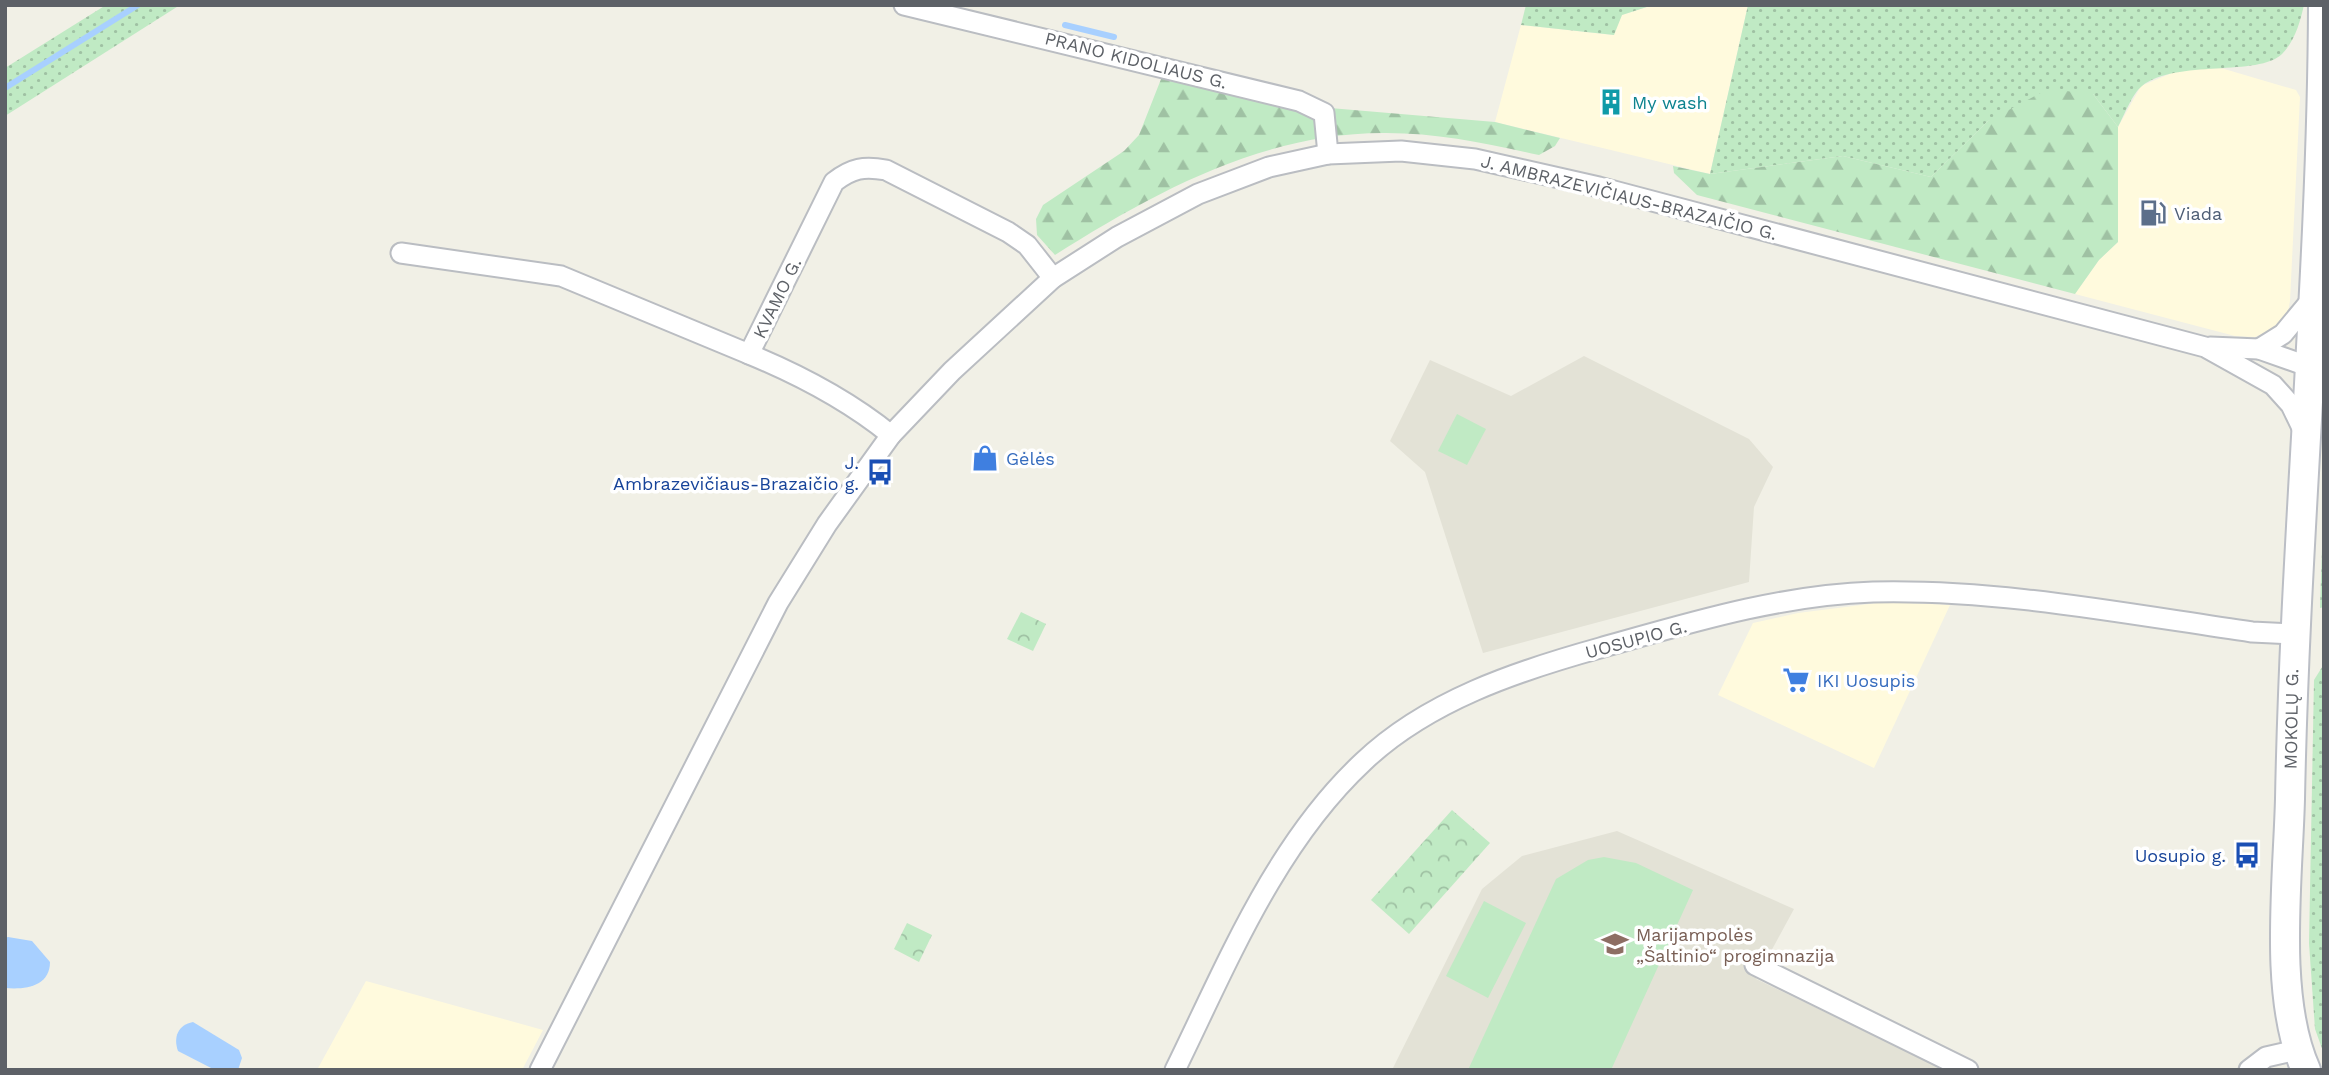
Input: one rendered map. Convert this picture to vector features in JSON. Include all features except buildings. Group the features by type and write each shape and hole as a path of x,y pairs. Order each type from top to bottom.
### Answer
{"main road":[{"name":"MOKOLŲ G.","path":"2302,1060 2288,997 2286,948 2294,634 2320,179 2323,5"}],"street":[{"name":"PRANO KIDOLIAUS G.","path":"904,5 1299,101 1324,113 1328,154"},
{"name":"J. AMBRAZEVIČIAUS-BRAZAIČIO G.","path":"540,1070 771,615 806,556 891,435 952,371 1053,278 1117,237 1198,194 1269,167 1328,154 1362,151 1436,154 1535,171 2205,347 2259,349 2310,367"},
{"name":"KVAMO G.","path":"401,253 561,276 749,354 834,182 850,170 868,167 886,170 1008,232 1027,245 1053,278"},
{"path":"2259,349 2283,334 2312,299"},
{"name":"J. AMBRAZEVIČIAUS-BRAZAIČIO G.","path":"2205,347 2257,374 2285,396 2305,434"},
{"path":"749,354 790,371 860,410 891,435"},
{"path":"2257,374 2310,367"},
{"name":"UOSUPIO G.","path":"1175,1070 1252,914 1295,845 1337,789 1392,736 1475,690 1573,656 1669,629 1786,601 1870,592 2001,597 2252,632 2294,634"},
{"path":"1755,965 1968,1070"},
{"path":"2249,1070 2266,1057 2302,1060"}],"shaded area":[{"path":"1653,5 1748,5 1710,174 1495,122 1521,25 1613,35 1622,15"},
{"path":"2221,68 2296,90 2300,97 2287,317 2279,326 2255,337 2235,336 2075,294 2099,260 2118,242 2118,127 2141,86 2179,70"},
{"path":"1584,356 1749,439 1773,467 1754,507 1749,582 1483,653 1425,472 1390,441 1430,360 1511,396"},
{"path":"1885,602 1950,605 1874,768 1718,695 1753,623 1798,613"},
{"name":"Marijampolės „Šaltinio“ progimnazija","path":"1617,831 1794,909 1756,979 1946,1070 1392,1070 1482,889 1522,856"},
{"path":"366,981 543,1030 522,1070 317,1070"}],"green space":[{"path":"106,5 180,5 5,116 5,68"},
{"path":"1526,5 1653,5 1622,15 1614,35 1521,25"},
{"path":"1748,5 2304,5 2294,37 2282,54 2271,61 2255,65 2195,70 2157,78 2138,90 2118,127 2093,94 1988,121 1931,177 1843,156 1710,174"},
{"path":"1165,69 1330,108 1495,122 1560,138 1555,146 1539,155 1464,140 1406,133 1341,135 1297,143 1212,170 1171,188 1055,255 1037,235 1036,219 1043,205 1124,151 1139,135"},
{"path":"2048,89 2093,94 2118,127 2118,242 2099,260 2075,294 1697,195 1674,173 1673,166 1710,174 1843,156 1931,177 1988,121"},
{"path":"1457,414 1486,429 1467,465 1438,451"},
{"path":"2324,490 2324,607 2320,608"},
{"path":"1021,612 1046,624 1033,651 1007,639"},
{"path":"2324,664 2324,1054 2315,1029 2309,943 2314,680"},
{"path":"1452,810 1490,843 1409,934 1371,900"},
{"path":"1604,857 1636,863 1693,890 1611,1070 1468,1070 1556,879 1588,860"},
{"path":"1484,901 1526,923 1488,998 1446,976"},
{"path":"907,923 932,935 919,962 894,949"}],"water":[{"path":"5,938 32,941 50,962 46,976 35,985 5,988"},
{"path":"193,1022 239,1050 242,1058 238,1070 215,1070 178,1051 178,1032"}],"waterway":[{"path":"5,88 138,5"},
{"path":"1065,25 1114,37"}],"place":[{"name":"My wash","path":"1611,102"},
{"name":"Viada","path":"2153,213"},
{"name":"Gėlės","path":"985,458"},
{"name":"J. Ambrazevičiaus-Brazaičio g.","path":"880,472"},
{"name":"IKI Uosupis","path":"1796,680"},
{"name":"Uosupio g.","path":"2247,855"},
{"name":"Marijampolės „Šaltinio“ progimnazija","path":"1615,944"}]}
